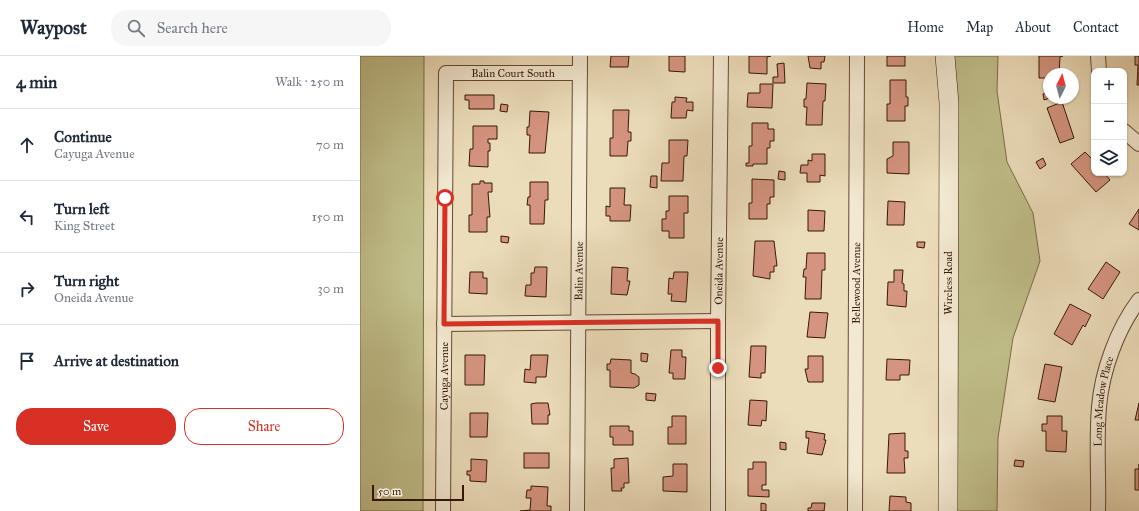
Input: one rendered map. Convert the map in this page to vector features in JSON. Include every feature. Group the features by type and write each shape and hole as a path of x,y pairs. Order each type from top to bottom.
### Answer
{"main road":[{"name":"Wireless Road","path":"935,511 937,109 939,56"},
{"name":"Wireless Road","path":"946,56 949,103 948,511"}],"street":[{"name":"Balin Avenue","path":"577,511 580,56"},
{"name":"Oneida Avenue","path":"718,511 718,321 721,56"},
{"name":"Bellewood Avenue","path":"855,511 857,56"},
{"path":"1098,56 1099,68"},
{"name":"Balin Court South","path":"446,73 580,73"},
{"name":"Cayuga Avenue","path":"443,511 446,73"},
{"path":"1127,134 1139,144"},
{"name":"Long Meadow Place","path":"1098,511 1099,407 1102,383 1127,318 1139,300"},
{"path":"444,324 718,321"}],"shaded area":[{"path":"360,56 424,56 423,511 360,511"},
{"path":"951,56 998,56 997,91 1007,162 1033,213 1040,261 1013,338 998,438 997,511 951,511"}],"building":[{"path":"611,56 629,56 628,67 610,67"},
{"path":"669,56 685,56 685,72 669,71"},
{"path":"749,56 771,56 767,57 767,74 749,73"},
{"path":"808,56 825,56 824,62 821,62 821,69 810,68"},
{"path":"887,56 905,56 905,66 887,66"},
{"path":"1039,56 1063,56 1060,57 1059,68 1043,68 1043,78 1039,78"},
{"path":"1135,56 1139,56 1139,85 1137,85 1138,65 1135,65"},
{"path":"784,63 785,83 773,83 773,77 778,77 777,64"},
{"path":"890,80 906,80 906,97 908,97 908,106 905,106 905,121 887,121 887,104 890,104"},
{"path":"807,83 826,84 825,101 823,101 822,125 806,125 807,107 804,107 804,99 806,99"},
{"path":"760,84 773,84 772,108 747,107 748,93 760,93"},
{"path":"465,95 494,95 494,109 469,109 469,100 465,100"},
{"path":"675,97 687,98 686,102 693,102 693,111 687,110 686,118 671,118 672,102 675,102"},
{"path":"501,104 508,105 507,112 500,111"},
{"path":"1057,104 1063,104 1074,138 1060,143 1047,108"},
{"path":"613,110 629,110 628,132 631,132 631,141 628,141 627,156 610,156 610,138 613,138"},
{"path":"530,111 549,112 545,153 529,153 530,135 527,135 527,127 529,127"},
{"path":"752,123 768,123 768,129 774,129 774,141 770,141 770,148 767,148 767,164 753,164 753,166 746,166 746,163 749,163 749,146 752,146"},
{"path":"473,126 497,126 497,139 488,139 488,143 490,143 490,151 488,151 488,167 469,166 470,149 473,149"},
{"path":"669,140 688,140 687,156 684,156 683,181 661,181 662,163 669,163"},
{"path":"893,142 909,142 909,174 887,173 887,159 893,156"},
{"path":"1085,152 1091,158 1091,176 1107,176 1110,180 1096,192 1071,164"},
{"path":"812,154 825,154 825,176 820,175 820,182 807,182 807,173 800,173 801,165 808,165 808,160 812,161"},
{"path":"1043,158 1046,165 1040,169 1036,162"},
{"path":"779,171 785,172 785,180 778,179"},
{"path":"651,176 657,176 657,188 650,187"},
{"path":"752,179 774,180 774,197 770,197 770,204 767,204 767,219 749,219 749,203 752,203"},
{"path":"480,181 484,181 484,183 492,183 492,192 488,192 490,217 487,217 487,232 469,232 469,215 472,215 472,184 480,184"},
{"path":"530,182 548,182 548,200 545,200 544,224 530,224 530,205 527,205 528,197 530,197"},
{"path":"610,188 625,188 624,205 631,205 630,221 610,221 610,216 606,216 606,206 610,207"},
{"path":"669,196 688,196 688,213 684,213 684,238 669,238 669,231 662,231 662,219 666,219 666,211 669,211"},
{"path":"888,201 905,202 904,225 887,225"},
{"path":"1139,209 1139,230 1129,224"},
{"path":"808,210 825,211 824,231 808,231"},
{"path":"501,236 509,237 508,243 501,242"},
{"path":"755,241 774,241 777,266 774,266 774,272 770,272 770,279 753,276"},
{"path":"917,242 925,242 924,248 917,247"},
{"path":"807,253 825,253 825,270 822,270 821,299 805,299 806,277 803,277 804,269 806,269"},
{"path":"1106,262 1120,272 1103,299 1088,289"},
{"path":"535,267 547,267 546,297 525,296 526,285 531,285 531,273 534,273"},
{"path":"612,267 628,268 627,281 630,281 627,295 611,294"},
{"path":"894,270 903,270 902,283 904,284 904,291 907,291 906,307 887,305 888,282 894,282"},
{"path":"470,272 483,272 483,278 487,278 487,294 469,293"},
{"path":"674,272 688,272 686,302 671,301 672,294 668,294 669,278 673,279"},
{"path":"1070,304 1091,315 1085,327 1083,325 1072,345 1054,334"},
{"path":"810,312 828,313 825,338 807,337"},
{"path":"751,346 766,346 765,373 761,373 761,378 749,377"},
{"path":"671,350 682,350 682,357 686,357 685,379 673,379 673,373 669,373"},
{"path":"641,353 648,354 647,362 641,361"},
{"path":"465,355 485,355 484,385 465,385"},
{"path":"531,355 548,355 546,377 536,377 536,383 524,382 525,369 530,370"},
{"path":"808,356 823,356 823,382 808,382 805,369 808,369"},
{"path":"611,359 631,360 631,373 639,377 639,385 634,388 610,387 610,370 607,370 607,364 610,364"},
{"path":"887,359 910,360 909,375 900,375 900,380 886,380"},
{"path":"1045,364 1062,367 1055,402 1038,399"},
{"path":"646,393 656,394 655,401 646,400"},
{"path":"750,400 767,401 766,421 762,420 761,426 748,425"},
{"path":"548,403 550,415 548,415 548,424 532,424 531,404"},
{"path":"1139,403 1139,420 1135,420"},
{"path":"470,413 488,413 487,437 470,437"},
{"path":"672,416 686,416 686,444 668,444 668,427 672,427"},
{"path":"1047,416 1062,416 1062,431 1067,431 1066,452 1046,451 1046,431 1042,431 1042,424 1047,424"},
{"path":"610,426 629,426 629,431 633,431 633,445 613,445 613,437 610,437"},
{"path":"806,431 825,434 824,440 826,440 822,455 807,453 809,438 806,438"},
{"path":"905,433 905,451 908,451 908,458 904,458 905,473 887,473 889,434"},
{"path":"780,442 786,443 786,450 780,449"},
{"path":"524,453 549,453 549,468 524,468"},
{"path":"628,458 629,483 624,483 624,488 621,488 622,491 612,491 611,468 614,468 614,459"},
{"path":"471,459 487,460 486,482 470,481 470,475 467,475 467,471 471,471"},
{"path":"1015,460 1024,461 1023,467 1014,466"},
{"path":"753,462 766,462 766,485 762,485 762,490 769,490 769,497 748,496 748,469 753,469"},
{"path":"673,464 687,464 687,492 663,491 663,477 673,476"},
{"path":"1135,469 1139,469 1139,490 1135,490"},
{"path":"531,486 548,487 547,506 551,506 551,511 520,511 530,510 531,498 526,498 527,490 531,490"},
{"path":"890,496 906,497 906,502 911,503 911,511 889,511"},
{"path":"761,503 766,504 766,511 761,511"},
{"path":"812,503 825,503 824,511 808,511 808,508 811,508"}],"route":[{"path":"445,198 444,324 718,321 718,368"}]}
